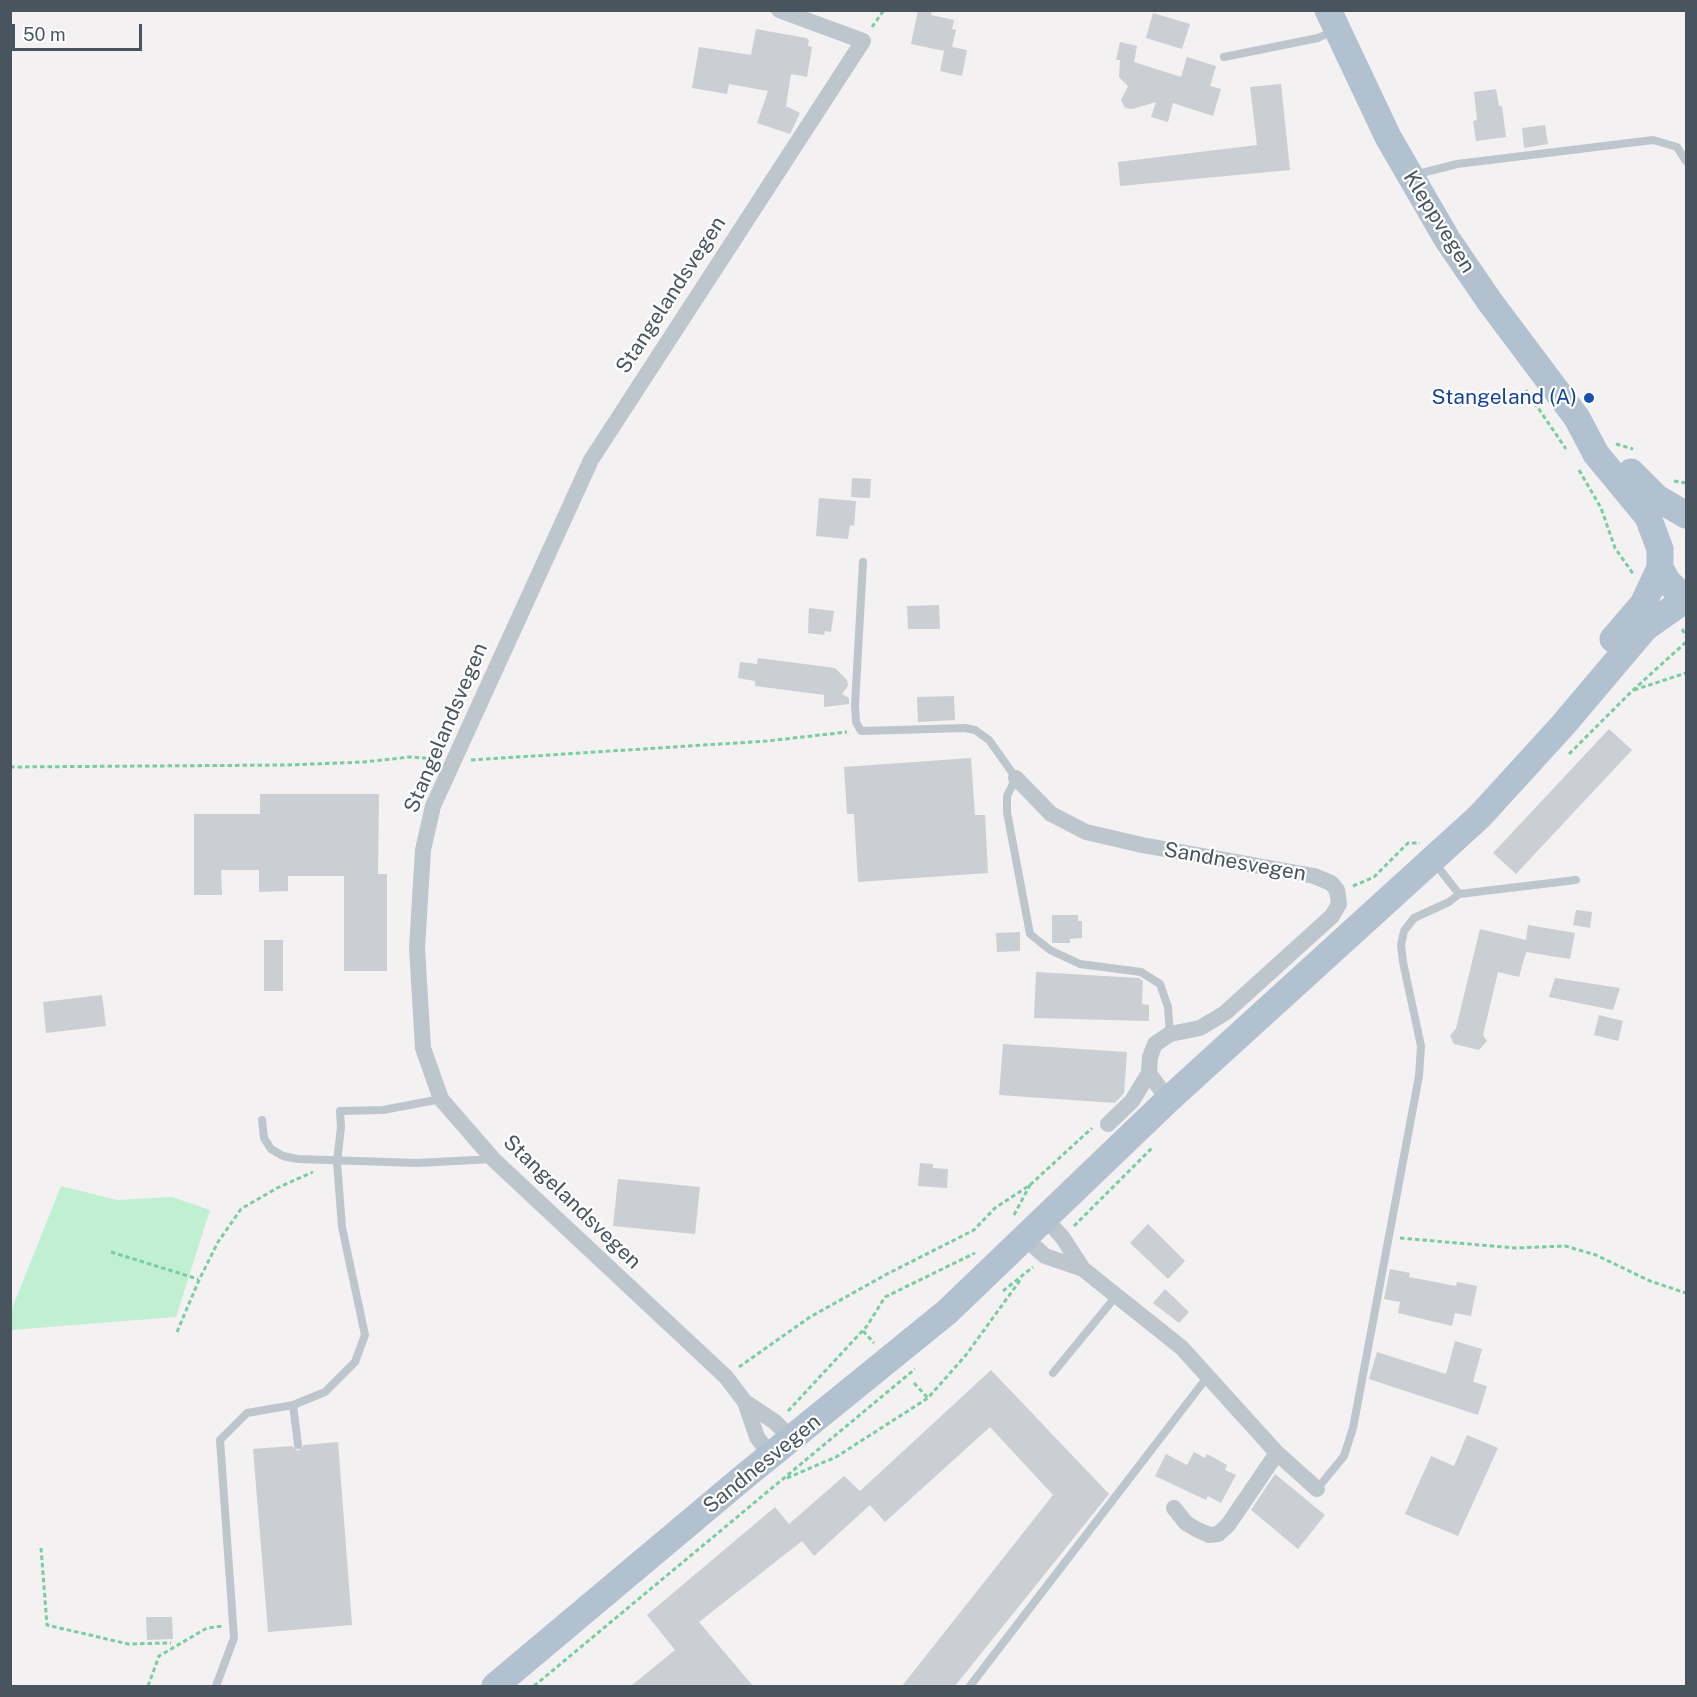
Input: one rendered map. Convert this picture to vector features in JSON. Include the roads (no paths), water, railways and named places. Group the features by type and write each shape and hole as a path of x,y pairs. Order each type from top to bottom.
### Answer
{"main road":[{"name":"Kleppvegen","path":"1332,20 1410,176 1447,239 1490,302 1577,418 1596,454 1648,517 1667,581 1686,597"},
{"name":"Kleppvegen","path":"1577,418 1605,442 1657,498 1686,515"},
{"path":"1660,559 1668,534 1686,523"},
{"name":"Sandnesvegen","path":"1519,772 1567,691 1644,604 1660,559"},
{"name":"Sandnesvegen","path":"495,1686 770,1455 784,1430 947,1312 1017,1229 1045,1218 1168,1100 1480,816 1563,725 1645,628 1686,597"}],"street":[{"name":"Stangelandsvegen","path":"779,10 863,41 591,460 433,806 423,850 417,948 423,1048 441,1099 493,1159 726,1377 745,1402 784,1430"},
{"name":"Sandnesvegen","path":"1016,777 1052,814 1086,832 1142,845 1314,876 1331,883 1338,894 1339,904 1332,916 1225,1013 1200,1028 1170,1034"},
{"path":"1108,1124 1132,1101 1149,1073 1152,1049 1170,1034"},
{"path":"1149,1073 1168,1100"},
{"path":"1045,1218 1064,1238 1083,1269"},
{"path":"1017,1229 1045,1256 1083,1269 1182,1348 1277,1453 1317,1489"},
{"name":"Stangelandsvegen","path":"745,1402 757,1437 770,1455"},
{"path":"1174,1508 1186,1523 1196,1529 1209,1534 1218,1534 1228,1525 1277,1453"}],"lane":[{"path":"1224,57 1318,38 1332,20"},
{"path":"1410,176 1457,164 1653,140 1677,147 1686,161"},
{"path":"863,562 855,705 856,722 861,731 965,728 975,730 989,740 1016,777 1007,796 1007,812 1030,933 1050,950 1080,964 1141,972 1160,984 1168,1008 1170,1034"},
{"path":"1432,859 1459,894"},
{"path":"1317,1489 1336,1467 1349,1444 1412,1121 1422,1046 1401,945 1404,930 1414,918 1449,902 1459,894 1576,880"},
{"path":"216,1686 234,1638 220,1440 248,1413 293,1405 325,1392 355,1362 365,1335 342,1227 337,1162 340,1111 382,1110 441,1099"},
{"path":"262,1120 264,1138 271,1149 298,1159 417,1163 493,1159"},
{"path":"1053,1373 1117,1294"},
{"path":"970,1686 1208,1376"},
{"path":"293,1405 298,1445"}],"place":[{"name":"Stangeland (A)","path":"1589,398"}]}
